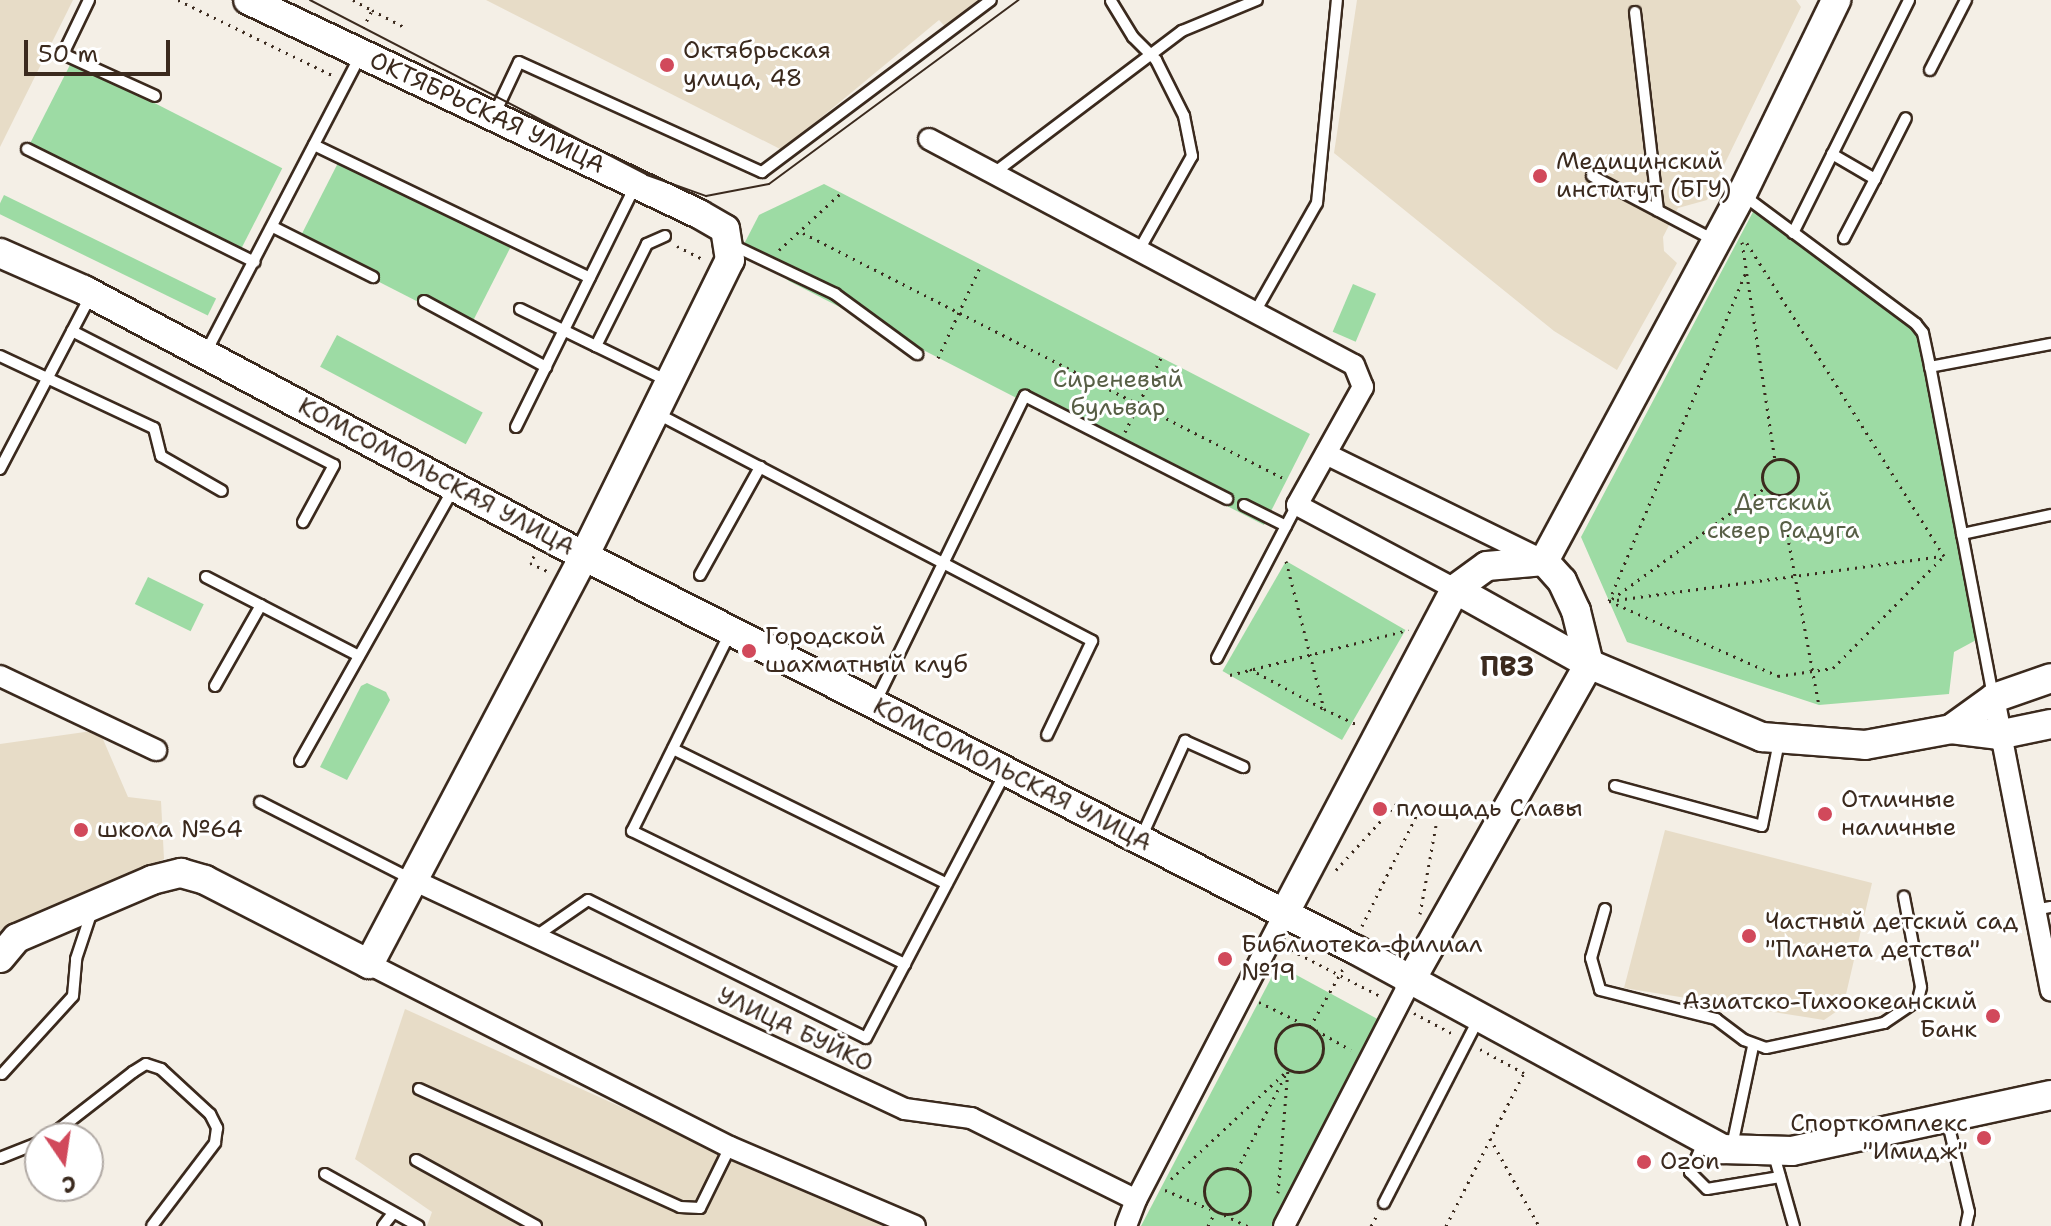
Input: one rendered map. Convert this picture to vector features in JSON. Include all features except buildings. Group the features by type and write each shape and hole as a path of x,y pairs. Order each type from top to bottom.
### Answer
{"street":[{"name":"ОКТЯБРЬСКАЯ УЛИЦА","path":"248,0 636,184 726,247"},
{"path":"1544,561 1742,194 1836,0"},
{"path":"929,139 1354,365 1363,376 1363,387 1297,505 1589,664 1714,721 1779,740 1865,745 1951,729 1998,735 2051,724"},
{"path":"369,964 411,879 584,556 670,382 726,247"},
{"name":"КОМСОМОЛЬСКАЯ УЛИЦА","path":"0,253 91,295 584,556 1356,950 1473,1031 1704,1141 1777,1165 1946,1117 2051,1095"},
{"path":"1284,1226 1409,984 1589,664 1576,611 1562,581 1544,561 1326,454"},
{"path":"1126,1226 1136,1200 1455,589 1487,566 1544,561"},
{"path":"0,676 156,750"},
{"path":"1951,729 1994,698 2051,678"},
{"path":"1994,698 1998,735 2043,909 2051,990"},
{"path":"0,958 17,938 94,905 181,873 205,880 730,1147 915,1226"},
{"name":"УЛИЦА БУЙКО","path":"411,879 905,1109 971,1118 1136,1200"}],"lane":[{"path":"89,0 63,54 155,96"},
{"path":"494,116 519,62 762,172 991,0"},
{"path":"994,173 1182,31 1257,0"},
{"path":"1255,312 1317,203 1337,0"},
{"path":"1793,233 1909,0"},
{"path":"1930,70 1966,0"},
{"path":"1111,1 1150,55 1184,116 1192,156 1139,250"},
{"path":"1635,12 1658,211"},
{"path":"205,355 361,54"},
{"path":"1844,238 1906,118"},
{"path":"314,145 590,278"},
{"path":"27,149 255,262"},
{"path":"1832,154 1875,179"},
{"path":"1592,176 1716,242"},
{"path":"516,427 636,184"},
{"path":"1742,194 1916,324 1923,333 1994,698"},
{"path":"273,227 373,277"},
{"path":"596,346 647,244 665,236"},
{"path":"726,247 765,261 835,294 917,354"},
{"path":"0,469 91,295"},
{"path":"424,301 546,367"},
{"path":"520,309 670,382"},
{"path":"72,331 334,465 303,522"},
{"path":"1930,367 2051,344"},
{"path":"0,356 154,428 161,456 222,491"},
{"path":"874,704 1025,396 1227,499"},
{"path":"655,412 1092,641 1047,735"},
{"path":"700,575 760,467"},
{"path":"300,761 454,487"},
{"path":"1244,505 1286,526"},
{"path":"1217,658 1297,505"},
{"path":"1962,534 2051,515"},
{"path":"206,577 359,656"},
{"path":"215,686 261,605"},
{"path":"731,631 632,831 905,964"},
{"path":"1615,786 1762,826 1779,740"},
{"path":"1140,840 1185,741 1243,767"},
{"path":"673,749 947,884"},
{"path":"535,937 588,900 866,1038 1006,772"},
{"path":"260,802 411,879"},
{"path":"1605,909 1591,958 1600,990 1716,1019 1753,1046 1774,1047 1884,1023 1918,1000 1921,987 1904,897"},
{"path":"2,1074 73,996 76,959 94,905"},
{"path":"1384,1203 1473,1031"},
{"path":"1731,1151 1753,1046"},
{"path":"69,1122 146,1064 161,1069 210,1114 217,1128 215,1143 152,1226"},
{"path":"419,1089 680,1207 700,1208 730,1147"},
{"path":"1946,1117 1969,1212 1966,1226"},
{"path":"1704,1141 1690,1172 1707,1189 1777,1165 1794,1226"},
{"path":"0,1158 24,1148"},
{"path":"416,1160 536,1226"},
{"path":"325,1174 418,1226"},
{"path":"383,1226 393,1213"}],"path":[{"path":"178,0 346,82"},
{"path":"353,0 372,10"},
{"path":"765,261 803,233 841,193"},
{"path":"803,233 1287,480"},
{"path":"1775,459 1741,234 1944,556"},
{"path":"665,236 726,247"},
{"path":"938,358 981,265"},
{"path":"1609,601 1747,270"},
{"path":"1120,444 1161,358"},
{"path":"1765,488 1763,471 1775,459 1787,460 1798,474 1795,486 1780,495"},
{"path":"1609,601 1765,488"},
{"path":"1765,488 1780,495"},
{"path":"1780,495 1792,574 1819,705"},
{"path":"1609,601 1792,574 1952,555"},
{"path":"1609,601 1778,676 1833,668 1944,556"},
{"path":"1286,561 1324,709"},
{"path":"1230,675 1309,652 1405,630 1432,634"},
{"path":"1250,669 1378,734"},
{"path":"1327,880 1397,803"},
{"path":"1310,1027 1356,950 1417,814"},
{"path":"1417,928 1436,825"},
{"path":"1258,1001 1365,1058"},
{"path":"1248,1226 1160,1188 1288,1070 1304,1072 1318,1063 1321,1039 1310,1027 1295,1025 1278,1038 1275,1052 1288,1070 1278,1195"},
{"path":"1446,1226 1524,1073 1473,1031"},
{"path":"1237,1170 1288,1070"},
{"path":"1490,1138 1539,1226"},
{"path":"1222,1169 1237,1170 1250,1187 1247,1201 1230,1214 1215,1211 1206,1199 1209,1177 1222,1169"},
{"path":"1208,1226 1215,1211"}],"shaded area":[{"path":"0,0 73,0 0,147"},
{"path":"486,0 993,0 951,33 939,20 782,150"},
{"name":"Медицинский институт (БГУ)","path":"1357,0 1796,0 1801,7 1707,200 1678,208 1663,237 1664,251 1677,263 1617,370 1554,331 1334,153"},
{"name":"школа №64","path":"99,730 128,797 161,801 164,859 0,938 0,744"},
{"name":"Частный детский сад \"Планета детства\"","path":"1665,830 1872,883 1843,1007 1824,1020 1624,988"},
{"path":"405,1009 884,1226 427,1226 432,1212 355,1159"}],"green space":[{"path":"72,61 282,168 239,253 29,146"},
{"path":"341,157 512,244 469,328 298,241"},
{"name":"Сиреневый бульвар","path":"824,184 1310,434 1264,525 789,281 743,246 759,215"},
{"path":"4,195 216,298 208,316 0,214"},
{"name":"Детский сквер Радуга","path":"1754,210 1916,327 1978,639 1954,652 1949,694 1819,705 1627,642 1581,537"},
{"path":"1353,284 1376,294 1356,342 1333,332"},
{"path":"337,335 483,412 466,444 320,367"},
{"path":"1286,561 1406,630 1342,740 1222,671"},
{"path":"148,577 204,604 191,631 135,604"},
{"path":"367,683 386,692 390,700 347,780 320,767 361,686"},
{"path":"1278,965 1383,1022 1280,1226 1141,1226"}],"tram line":[{"path":"310,0 647,175 706,196 769,184 1019,0"}],"place":[{"name":"Октябрьская улица, 48","path":"667,65"},
{"name":"Медицинский институт (БГУ)","path":"1540,176"},
{"name":"Городской шахматный клуб","path":"749,651"},
{"name":"площадь Славы","path":"1380,809"},
{"name":"Отличные наличные","path":"1825,814"},
{"name":"школа №64","path":"81,830"},
{"name":"Частный детский сад \"Планета детства\"","path":"1749,936"},
{"name":"Библиотека-филиал №19","path":"1225,959"},
{"name":"Азиатско-Тихоокеанский Банк","path":"1993,1016"},
{"name":"Спорткомплекс \"Имидж\"","path":"1984,1138"},
{"name":"Ozon","path":"1644,1162"}],"district":[{"name":"ПВЗ","path":"1507,666"}]}
